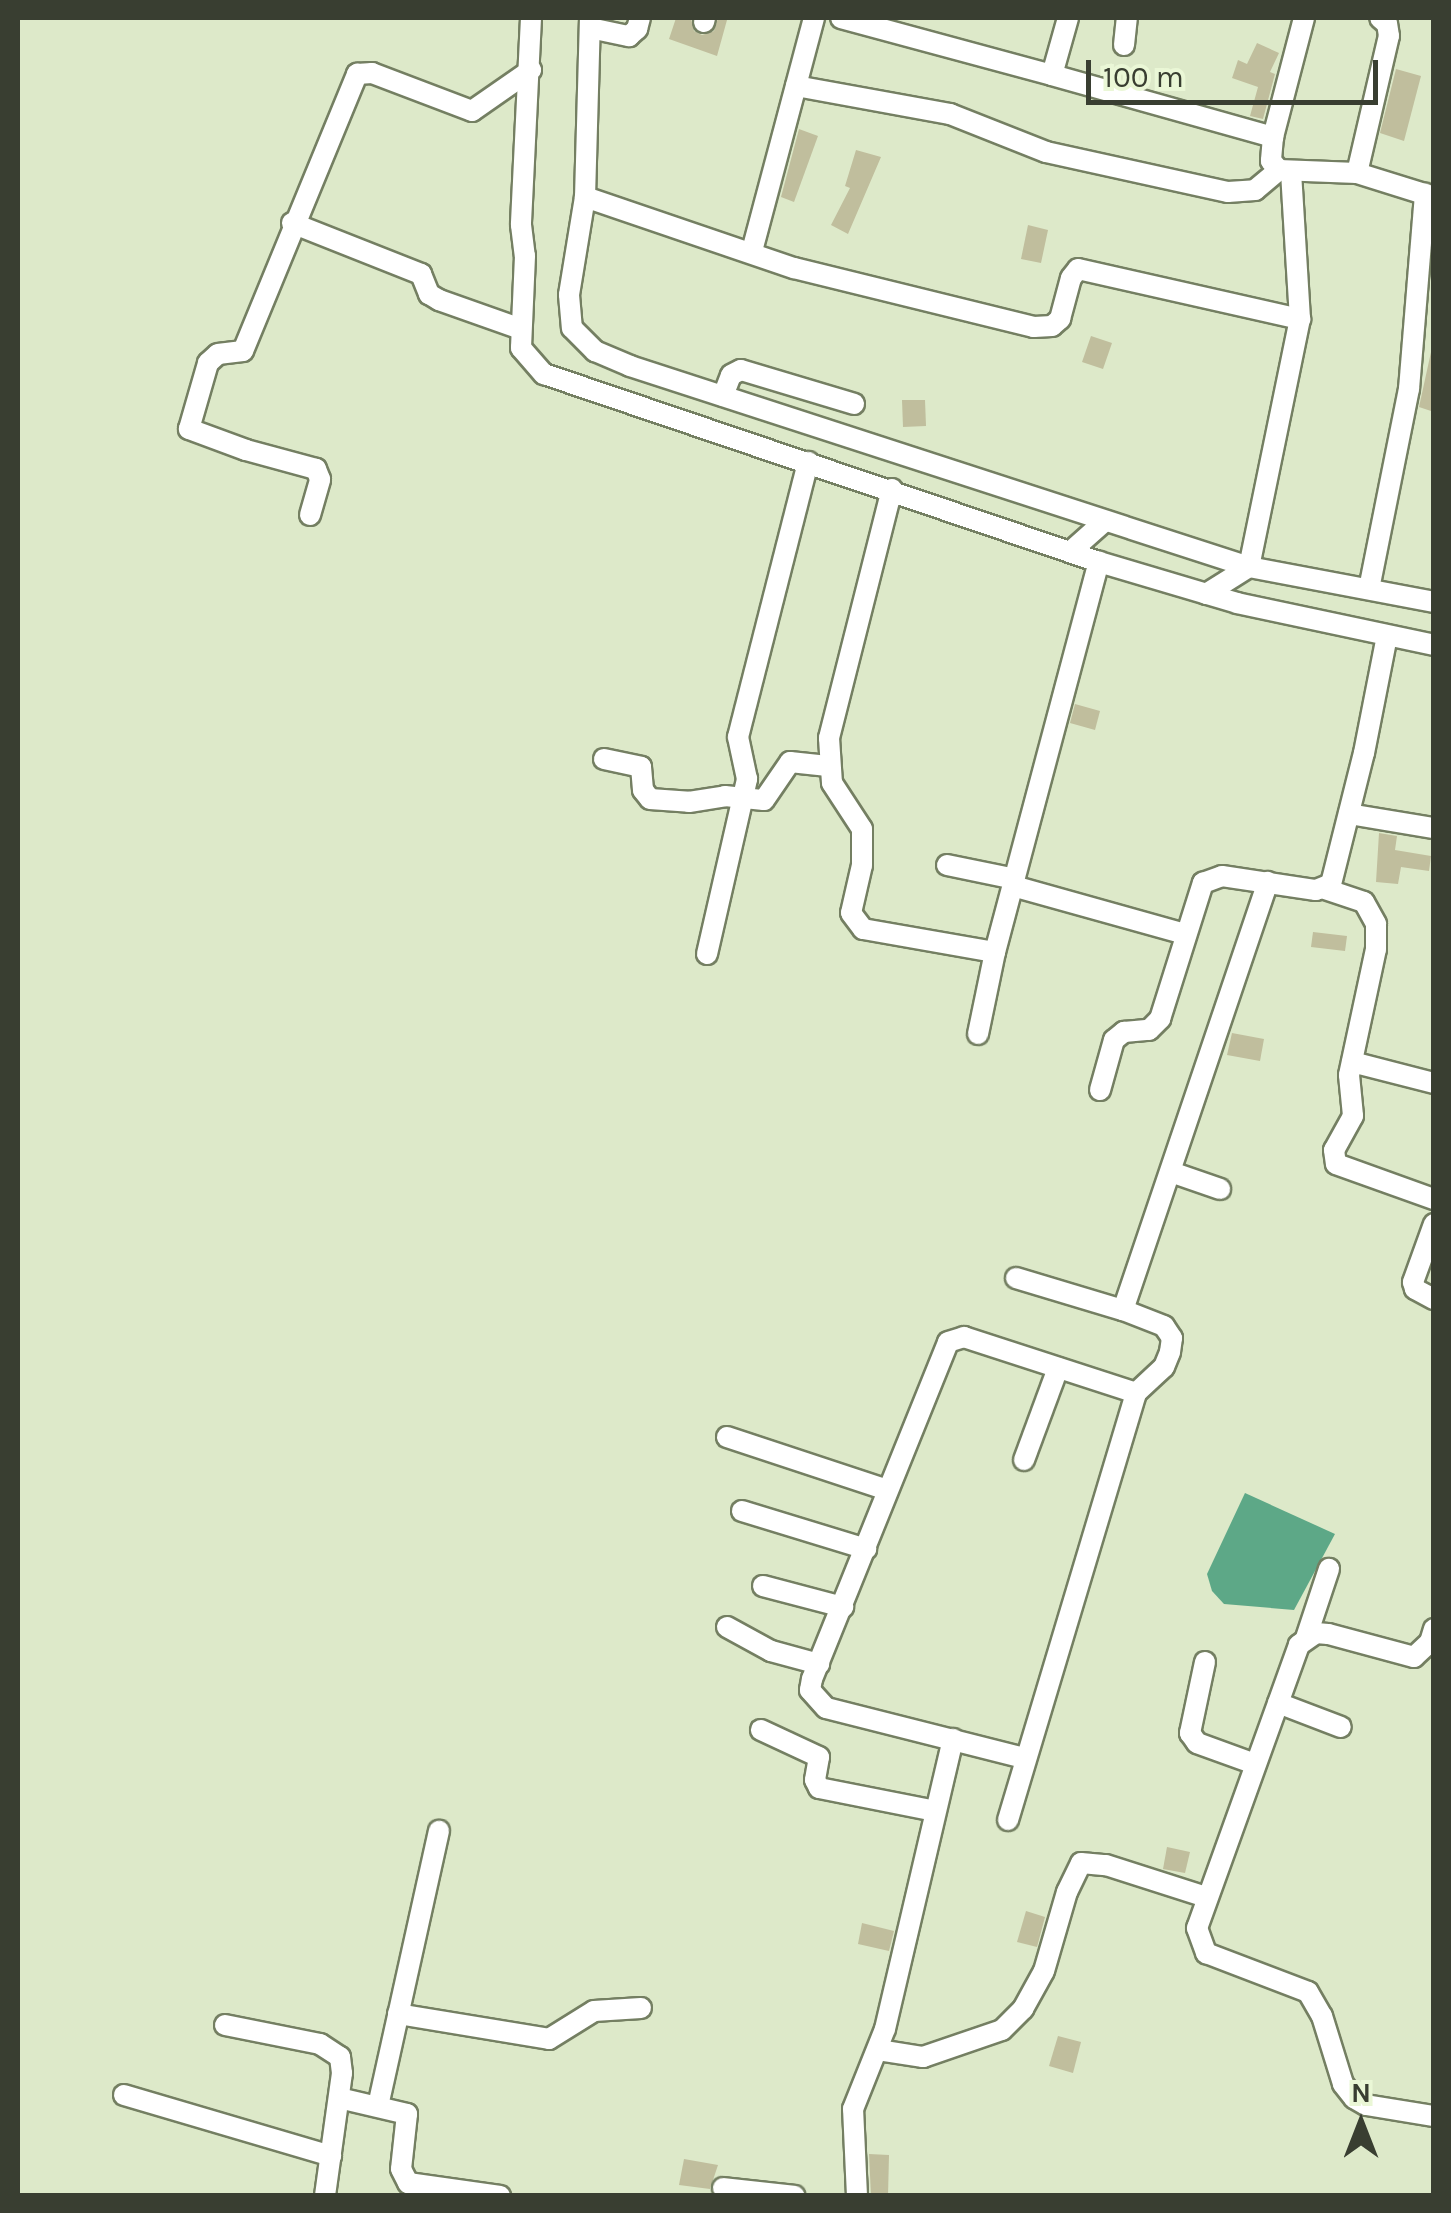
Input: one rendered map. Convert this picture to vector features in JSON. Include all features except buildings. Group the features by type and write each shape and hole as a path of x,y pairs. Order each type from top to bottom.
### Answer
{"street":[{"path":"531,18 520,224 525,256 522,348 528,361 560,382 892,489 1099,562 1206,594 1434,645"},
{"path":"640,18 629,36 590,23 586,197 569,294 572,328 595,350 723,396 1248,567 1434,602"},
{"path":"752,251 814,18"},
{"path":"841,18 1273,137"},
{"path":"1052,75 1068,18"},
{"path":"1124,45 1127,18"},
{"path":"1304,18 1273,137 1271,161 1284,171 1357,174 1429,196 1409,389 1369,589"},
{"path":"1357,174 1388,36 1387,24 1380,18"},
{"path":"310,515 320,479 316,469 189,429 208,364 218,354 243,351 356,74 372,73 472,111 531,70"},
{"path":"796,86 950,114 1046,152 1228,192 1255,190 1284,171"},
{"path":"1206,594 1248,567 1300,319 1284,171"},
{"path":"586,197 794,268 1034,326 1052,326 1060,319 1071,278 1078,270 1300,319"},
{"path":"292,223 421,274 433,297 522,328"},
{"path":"723,396 731,375 741,370 854,404"},
{"path":"707,954 747,779 738,737 808,462"},
{"path":"892,489 829,738 828,766 836,792 862,829 862,865 850,902 856,925 995,952"},
{"path":"1070,552 1105,521"},
{"path":"978,1034 995,952 1099,562"},
{"path":"1325,888 1332,884 1350,814 1387,636"},
{"path":"604,759 641,767 643,790 650,799 768,798 790,762 828,766"},
{"path":"1350,814 1434,828"},
{"path":"947,865 1185,934"},
{"path":"1100,1090 1114,1040 1124,1032 1149,1030 1160,1019 1203,883 1222,876 1325,888 1364,902 1376,924 1376,948 1348,1085 1353,1116 1334,1150 1336,1164 1434,1198"},
{"path":"1123,1310 1268,882"},
{"path":"1352,1062 1434,1082"},
{"path":"1171,1172 1220,1189"},
{"path":"1434,1224 1413,1282 1434,1298"},
{"path":"1008,1820 1136,1393 1164,1368 1172,1338 1164,1326 1123,1310 1016,1278"},
{"path":"1024,1758 826,1708 810,1690 948,1342 964,1337 1136,1393"},
{"path":"1024,1460 1058,1368"},
{"path":"727,1437 887,1490"},
{"path":"742,1510 866,1549"},
{"path":"1329,1569 1197,1928 1206,1953 1308,1992 1322,2016 1343,2084 1354,2098 1366,2105 1434,2116"},
{"path":"762,1586 844,1607"},
{"path":"726,1626 771,1651 819,1664"},
{"path":"1306,1638 1328,1634 1405,1657 1423,1652 1434,1629"},
{"path":"1205,1662 1190,1733 1196,1743 1255,1764"},
{"path":"1278,1703 1341,1727"},
{"path":"762,1730 816,1754 820,1760 814,1780 819,1788 935,1811"},
{"path":"857,2196 853,2109 878,2050 953,1739"},
{"path":"378,2106 439,1831"},
{"path":"878,2050 914,2058 1002,2030 1023,2009 1044,1971 1074,1870 1081,1864 1106,1865 1206,1897"},
{"path":"398,2014 549,2039 594,2011 641,2008"},
{"path":"225,2024 335,2050 343,2062 325,2196"},
{"path":"124,2095 331,2156"},
{"path":"339,2098 407,2114 401,2169 408,2183 500,2196"},
{"path":"723,2188 795,2196"}],"shaded area":[{"path":"1245,1493 1335,1534 1294,1610 1224,1604 1212,1591 1207,1574"}]}
